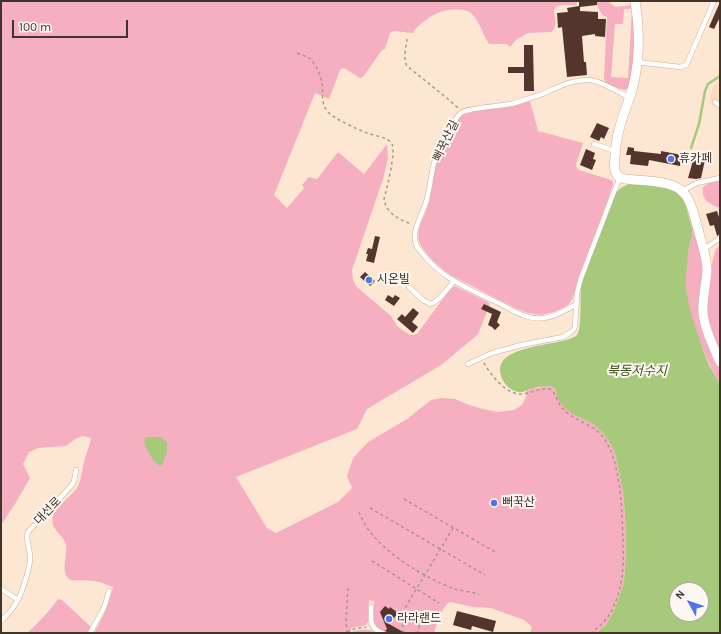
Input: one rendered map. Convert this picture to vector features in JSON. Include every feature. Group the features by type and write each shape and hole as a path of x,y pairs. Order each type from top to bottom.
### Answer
{"street":[{"path":"635,1 638,30 636,77 619,129 615,150 615,171 620,178 668,184 682,191 687,197 691,206 707,270 703,296 703,313 706,328 720,362"}],"lane":[{"path":"637,62 680,67 686,65 714,1"},
{"name":"뻐꾹산길","path":"577,304 558,314 543,319 515,312 444,275 419,250 415,242 414,235 416,227 424,210 434,164 457,117 461,112 520,101 567,83 579,81 594,81 630,98"},
{"path":"715,102 720,106"},
{"path":"594,144 615,150"},
{"path":"468,364 492,353 567,335 571,332 575,326 578,286 620,178"},
{"path":"682,191 697,184 720,178"},
{"path":"703,250 720,238"},
{"path":"409,287 423,300 430,304 434,303 454,281"},
{"name":"대선로","path":"1,621 13,608 22,590 30,561 26,536 71,486 74,481 76,470"},
{"path":"1,589 18,600"},
{"path":"90,633 104,608 109,591"},
{"path":"371,607 372,625 377,631 382,633"}],"path":[{"path":"408,39 405,58 405,63 407,66 454,104 461,112"},
{"path":"297,53 308,57 316,66 321,76 323,103 328,112 351,126 366,133 388,140 391,143 393,148 393,156 384,199 385,204 391,214 416,227"},
{"path":"480,358 497,382 515,394 550,389 553,391 556,400 562,408 574,417 595,428 604,437 610,447 615,461 620,488 623,522 622,576 619,590 608,617 591,633"},
{"path":"404,499 495,552"},
{"path":"370,508 485,575"},
{"path":"359,512 366,526 375,538 404,563 439,582 456,589 479,594"},
{"path":"408,619 405,609 453,528"},
{"path":"372,560 439,603"},
{"path":"348,586 346,622 347,632 354,629 373,626"},
{"path":"398,619 404,623"},
{"path":"404,633 403,625 408,619"},
{"path":"408,619 414,620 418,623 419,628 417,633"}],"shaded area":[{"path":"1,1 577,1 577,4 575,5 562,5 555,7 555,25 551,32 528,33 516,40 510,47 507,44 489,44 477,21 469,12 448,10 440,12 425,21 413,33 394,31 390,33 385,49 382,50 363,77 360,78 344,68 341,69 329,99 315,93 274,195 287,208 304,188 302,185 309,177 317,179 338,152 364,174 387,144 388,158 383,179 352,270 353,280 357,287 391,316 398,327 410,335 417,334 450,289 455,286 490,304 478,334 475,337 441,365 367,409 357,429 236,477 267,528 276,533 338,502 352,488 347,476 353,458 368,442 407,419 431,400 441,398 455,399 469,405 498,412 514,410 522,405 526,397 526,391 533,388 551,386 574,415 593,424 602,432 615,453 623,492 626,546 624,583 613,613 606,625 597,633 530,633 532,627 524,620 491,608 473,607 450,602 444,608 434,633 387,633 380,630 374,624 374,601 369,600 368,622 366,625 351,628 351,632 358,630 370,630 377,633 94,633 110,599 113,587 98,582 71,580 67,577 65,573 65,541 53,525 52,521 57,508 77,488 79,484 91,438 83,436 75,439 66,446 38,448 29,452 23,464 30,478 1,525"},
{"path":"595,1 609,1 615,7 632,5 635,51 628,89 625,90 607,84 604,79 607,17 602,15","holes":["624,9 632,9 628,78 611,77 615,24 623,24"]},
{"path":"720,81 720,110 709,102 713,86"},
{"path":"530,101 538,131 583,143 576,165 577,168 613,182 578,278 573,298 568,305 563,308 541,315 528,313 517,309 452,276 443,270 428,255 421,245 418,237 420,225 429,203 437,161 459,117 464,113 503,108"},
{"path":"720,179 720,208 707,201 703,195 703,187"},
{"path":"682,198 685,200 703,260 701,296 720,365 720,384 698,338 690,313 686,288 686,273 692,233 691,225"},
{"path":"720,245 720,356 706,312 710,270 716,249"},
{"path":"58,599 62,600 91,627 87,633 27,633 44,617"}],"water":[{"name":"북동저수지","path":"629,184 664,187 675,191 685,203 692,229 686,276 686,289 690,310 703,350 709,365 720,384 720,633 597,633 606,625 613,613 624,583 626,546 625,517 623,492 615,453 602,432 593,424 574,415 565,408 559,401 555,389 551,386 535,387 518,392 505,384 500,369 504,360 514,353 527,348 569,339 577,335 579,332 581,286 584,275 614,196 620,189"},
{"path":"160,437 167,442 167,452 161,467 153,459 144,442 145,438"}],"building":[{"path":"579,1 597,1 597,5 580,7 580,11 598,12 598,19 606,19 605,37 595,36 595,34 582,36 584,62 586,62 587,75 567,77 562,27 558,28 557,13 568,12 567,8 579,6"},
{"path":"720,2 720,17 714,29 709,27"},
{"path":"524,45 533,45 534,91 524,91 524,73 508,73 508,67 524,67"},
{"path":"597,123 609,128 604,139 601,137 599,141 590,137"},
{"path":"628,147 634,148 634,151 661,154 661,151 682,155 680,166 649,160 648,166 630,164 631,155 626,155"},
{"path":"586,149 595,153 593,159 596,160 592,170 580,165"},
{"path":"694,157 705,160 701,178 688,178"},
{"path":"717,211 720,217 720,234 717,236 714,225 710,226 706,214"},
{"path":"375,236 380,237 374,263 366,261 368,254 366,254 368,248 372,249"},
{"path":"365,272 375,281 370,286 360,277"},
{"path":"388,295 393,298 395,295 400,298 394,306 385,300"},
{"path":"484,304 501,312 497,322 500,325 495,330 488,325 492,314 481,309"},
{"path":"413,308 419,313 412,322 418,327 413,333 397,319 402,314 405,317"},
{"path":"385,606 389,609 390,607 398,613 389,624 405,633 389,633 385,631 387,629 380,612"},
{"path":"457,611 496,621 493,632 472,626 471,630 453,625"}],"waterway":[{"path":"691,148 699,124 705,91 708,84 720,76"}],"place":[{"name":"휴카페","path":"671,159"},
{"name":"시온빌","path":"369,280"},
{"name":"뻐꾹산","path":"494,503"},
{"name":"라라랜드","path":"389,619"}]}
